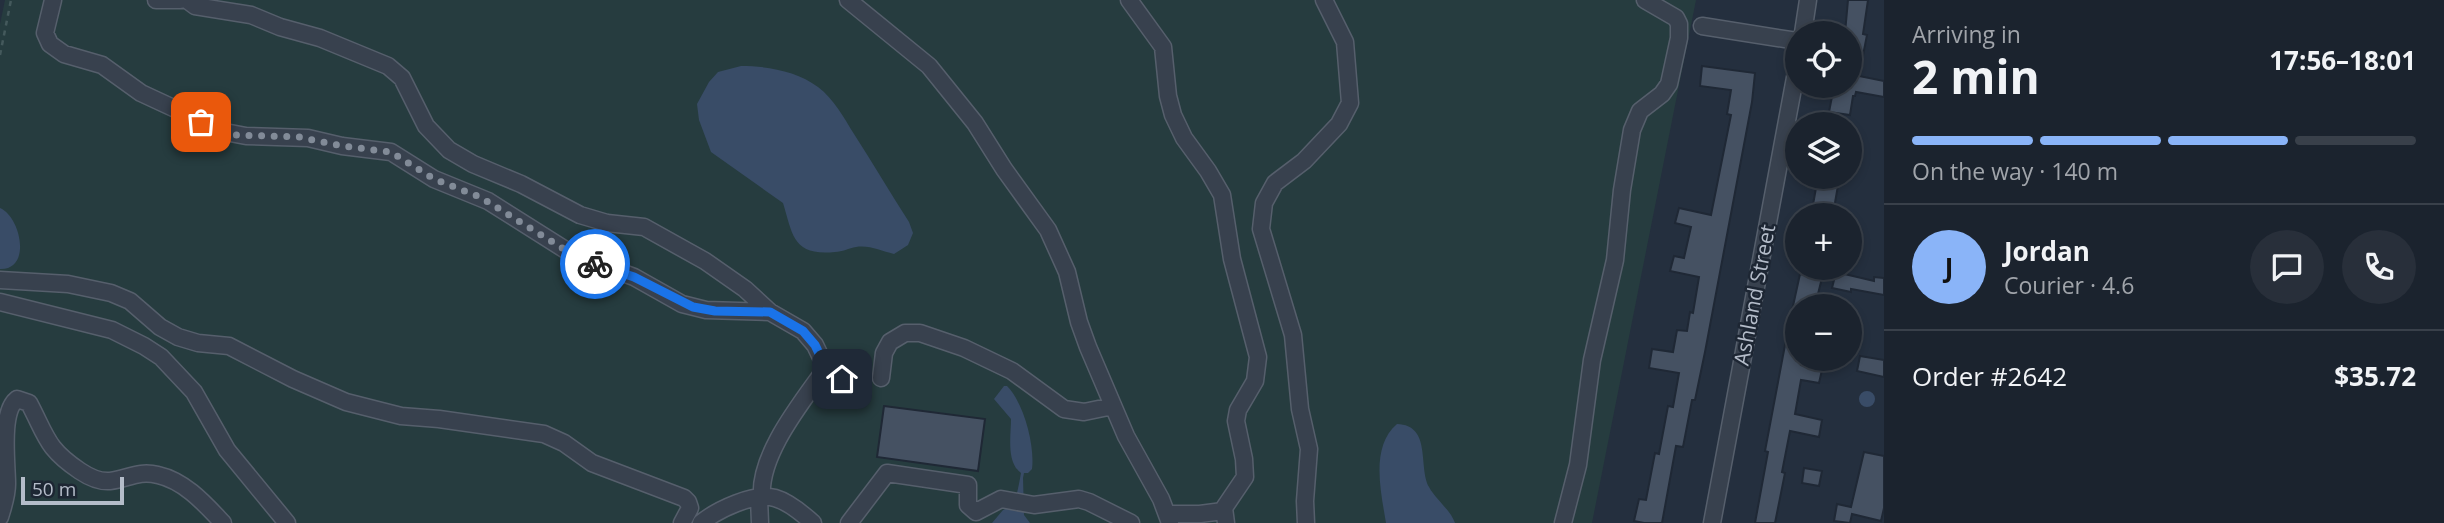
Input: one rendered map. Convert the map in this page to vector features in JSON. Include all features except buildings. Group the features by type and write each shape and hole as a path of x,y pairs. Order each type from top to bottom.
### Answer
{"street":[{"path":"53,0 45,33 53,47 64,54 102,65 141,93 201,122 235,135 299,137 391,152 434,179 488,201 572,254 634,277 688,306 715,311 770,312"},
{"path":"156,0 180,0"},
{"path":"187,0 195,6 251,15 279,27 320,38 388,66 402,78 426,126 443,145 457,155 587,218 649,229 716,267 764,304 770,312 803,331 815,345 826,368 857,391"},
{"path":"848,0 929,66 975,123 997,159 1048,230 1067,272 1083,334 1113,405 1168,518 1199,514 1224,517 1245,477 1236,421 1238,410 1257,374 1257,350 1234,268 1222,195 1209,171 1184,138 1173,115 1168,96 1163,47 1129,0"},
{"path":"1306,523 1305,501 1310,449 1301,415 1293,335 1261,229 1264,203 1275,183 1304,161 1339,124 1350,103 1345,42 1324,0"},
{"path":"1563,523 1578,465 1592,360 1615,260 1622,190 1632,130 1640,111 1669,84 1679,38 1676,18 1645,0"},
{"path":"1805,21 1808,0"},
{"path":"1702,26 1785,39"},
{"name":"Ashland Street","path":"1712,523 1791,98"},
{"path":"0,280 68,284 111,293 130,302 160,327 178,337 198,343 229,346 293,379 368,409 401,416 544,434 564,443 592,463 684,498 690,508 682,523"},
{"path":"0,302 112,330 152,351 170,365 194,392 231,456 286,523"},
{"path":"881,378 884,353 890,342 901,334 915,332 964,348 996,363 1018,375 1064,409 1084,412 1113,405"},
{"path":"760,523 761,482 778,441 789,420 826,368"},
{"path":"0,517 7,484 4,456 5,417 10,404 17,399 29,403 55,453 85,475 109,481 138,473 164,476 186,488 222,523"},
{"path":"849,523 887,473 968,485 968,505 975,517 1001,499 1034,505 1084,500 1130,523"},
{"path":"701,523 723,509 761,498 776,498 813,523"}],"path":[{"path":"0,55 11,0"}],"green space":[{"path":"5,0 1696,0 1592,523 0,523 0,24"}],"water":[{"path":"741,66 771,68 791,73 818,87 829,97 909,222 913,233 908,245 894,254 861,247 838,252 811,251 797,241 783,203 711,152 699,120 697,104 718,72"},
{"path":"0,208 13,221 18,232 20,253 10,267 0,269"},
{"path":"1004,386 1007,386 1018,403 1030,437 1032,469 1024,473 1023,478 1024,515 1030,523 992,523 1003,510 1013,506 1021,473 1011,456 1011,419 994,399"},
{"path":"1867,391 1873,393 1873,405 1867,407 1861,405 1859,399 1861,393"},
{"path":"1397,424 1408,426 1420,439 1429,487 1455,523 1386,523 1380,484 1380,457 1383,445"}],"way so far":[{"path":"201,122 235,135 299,137 391,152 434,179 488,201 572,254 595,264"}],"route":[{"path":"595,264 634,277 677,301 698,309 770,312 803,331 815,345 826,368 842,379"}]}
